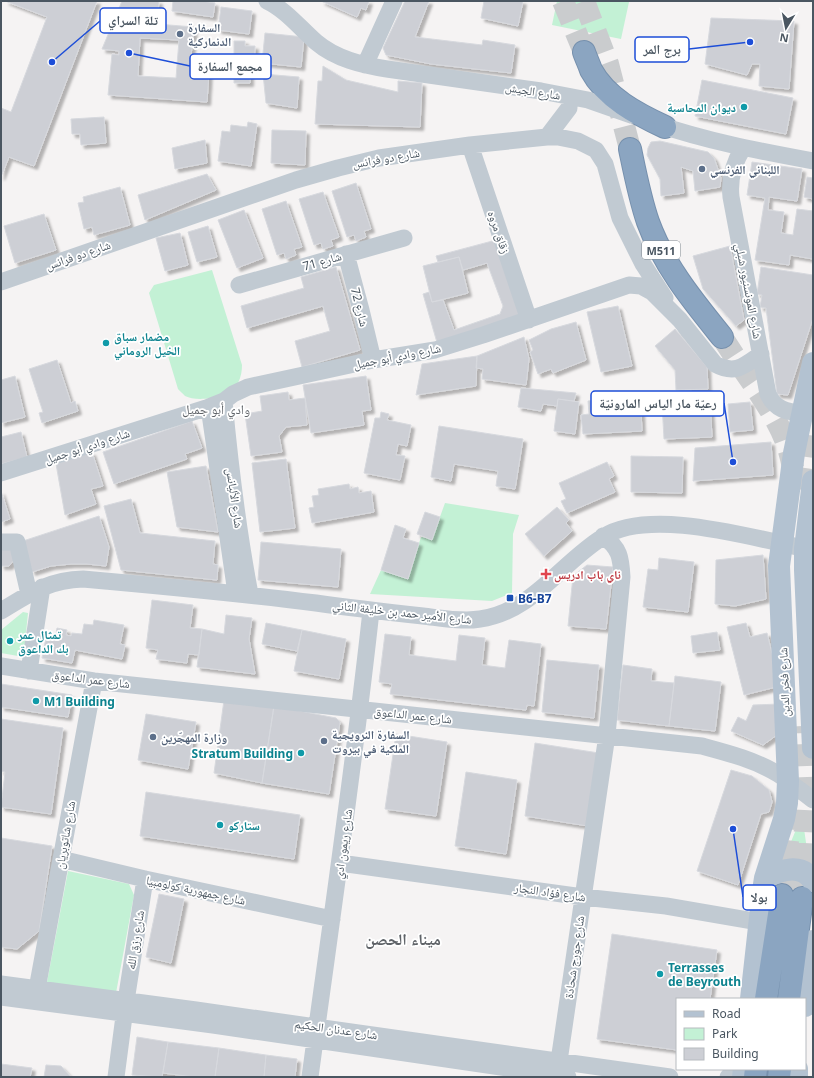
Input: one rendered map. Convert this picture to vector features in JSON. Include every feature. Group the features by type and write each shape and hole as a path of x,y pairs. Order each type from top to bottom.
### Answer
{"highway":[{"path":"584,52 592,70 611,94 633,111 665,127"},
{"name":"M511","path":"630,149 648,223 660,248 672,271 687,294 722,337"},
{"path":"766,998 799,891"},
{"path":"789,998 799,891"}],"main road":[{"name":"شارع فخر الدين","path":"751,998 765,878 784,819 787,804 788,781 779,566 794,453 813,363"},
{"path":"813,481 809,549 804,570 813,748"},
{"path":"765,878 778,871 791,869 804,872 799,891"},
{"path":"806,998 813,941"}],"street":[{"name":"شارع الجيش","path":"267,1 282,10 317,43 341,58 365,65 387,69 540,91 588,100 622,118 665,127 690,135 743,148 813,161"},
{"path":"365,65 394,1"},
{"path":"547,137 569,108"},
{"name":"شارع دو فرانس","path":"1,282 296,180 338,168 379,158 470,145 558,137 578,141 596,150 605,164 620,218 640,257 680,320"},
{"name":"زقاق مروه","path":"470,145 529,320"},
{"name":"شارع المونسنيور شبلي","path":"743,148 731,176 731,192 768,394 771,400 782,410 802,413"},
{"name":"شارع 71","path":"239,285 404,238"},
{"name":"شارع 72","path":"346,254 373,360"},
{"name":"شارع وادي أبو جميل","path":"1,473 216,404 248,387 373,360 435,350 529,320 629,285 641,286 652,292 680,320 715,364 722,368 737,369 761,354"},
{"name":"شارع الأليانس","path":"216,404 243,594"},
{"name":"شارع الأمير حمد بن خليفة الثاني","path":"1,611 35,590 58,581 83,579 243,594 371,611 466,620 480,619 503,614 522,604 577,556 603,536 628,526 657,524 687,526 809,549"},
{"name":"شارع جورج شحادة","path":"559,1061 607,735 622,577 621,561 618,551 613,543 603,536"},
{"path":"1,542 17,542 35,590 29,671"},
{"name":"شارع ريمون ادي","path":"310,1077 340,863 371,611"},
{"name":"شارع عمر الداعوق","path":"1,666 94,680 702,746 732,754 764,767 778,774 813,800"},
{"name":"شارع شاتوبريان","path":"37,989 94,680"},
{"name":"شارع جمهورية كولومبيا","path":"61,859 145,879 332,919"},
{"name":"شارع فؤاد النجار","path":"340,863 583,897 666,906 759,922"},
{"name":"شارع رزق الله","path":"116,1077 125,1007 145,879"},
{"name":"شارع عدنان الحكيم","path":"1,984 37,989 125,1007"},
{"name":"شارع عدنان الحكيم","path":"1,997 125,1007 316,1034 568,1077"},
{"name":"شارع عدنان الحكيم","path":"316,1034 559,1061 670,1077"}],"green space":[{"path":"557,1 629,2 621,39 552,25"},
{"path":"212,270 242,365 242,372 238,383 228,392 206,399 198,399 185,396 178,389 149,293 154,285"},
{"path":"445,503 519,515 513,534 512,593 492,601 370,594 381,570 408,578 421,537 432,539"},
{"path":"23,612 28,613 24,652 18,656 1,653 1,630"},
{"path":"802,815 810,870 781,866"},
{"path":"68,871 129,884 134,895 116,993 47,982"},
{"path":"789,880 802,882 811,900 774,894 780,884"}],"building":[{"path":"5,1 97,1 34,166 9,157 1,177 1,108 11,112 47,17"},
{"path":"122,1 159,1 157,24 194,27 191,56 210,57 207,102 108,95 112,54 119,55 119,51 102,49","holes":["140,38 179,40 176,78 138,76"]},
{"path":"173,1 202,1 215,3 213,17 172,11"},
{"path":"321,1 369,1 366,10 361,8 357,17"},
{"path":"405,1 429,1 415,37 482,45 483,40 515,45 511,73 431,64 386,55 383,48"},
{"path":"484,1 523,1 518,26 481,18"},
{"path":"221,7 252,11 249,34 218,30"},
{"path":"711,18 794,21 789,89 759,86 760,64 752,64 747,75 705,64"},
{"path":"265,33 304,37 301,67 262,63"},
{"path":"234,41 245,41 245,46 255,46 254,70 250,69 250,83 234,83"},
{"path":"323,66 346,80 398,92 398,81 422,83 420,127 315,124 318,81 322,81"},
{"path":"263,74 299,77 297,108 266,103"},
{"name":"ديوان المحاسبة","path":"702,80 793,98 786,134 695,116"},
{"path":"104,117 106,143 81,145 80,134 72,134 71,119"},
{"path":"248,122 257,124 251,166 218,161 222,131 230,132 231,125 247,127"},
{"path":"272,130 306,131 305,165 271,163"},
{"path":"205,140 207,163 175,169 172,148"},
{"name":"اللبناني الفرنسي","path":"660,141 708,152 714,158 721,178 720,187 695,191 693,171 681,167 684,193 661,196 660,179 647,155 651,142"},
{"path":"752,162 802,169 797,201 769,197 768,210 784,212 781,233 793,235 797,209 813,211 813,259 790,255 789,265 755,260 765,198 747,195"},
{"path":"207,174 216,190 145,220 138,195"},
{"path":"807,177 813,178 813,199 804,197"},
{"path":"356,183 371,229 364,231 366,237 356,241 354,235 347,237 332,191"},
{"path":"120,187 130,225 94,235 92,227 84,229 78,203 84,202 83,197"},
{"path":"323,192 339,237 331,240 333,246 323,249 321,243 314,245 299,199"},
{"path":"286,201 302,247 294,249 296,255 286,259 284,253 277,255 262,209"},
{"path":"244,210 263,258 237,268 218,220"},
{"path":"44,214 56,250 15,263 4,226"},
{"path":"208,226 217,257 197,262 188,232"},
{"path":"180,233 188,265 165,271 156,238"},
{"path":"496,240 521,315 438,346 423,294 429,292 432,302 443,300 454,330 500,314 503,306 487,263 463,270 459,257 438,262 436,256"},
{"path":"730,246 744,320 736,326 703,289 693,256"},
{"path":"459,257 468,293 432,302 423,266"},
{"path":"336,267 360,350 302,367 295,341 330,331 323,306 247,328 241,306 304,288 301,277"},
{"path":"761,267 813,275 813,318 788,395 777,394 766,308 760,307 762,295 757,294"},
{"path":"618,306 632,366 601,372 587,312"},
{"path":"576,322 586,360 553,373 551,369 538,374 530,352 533,350 529,340 551,329"},
{"path":"675,329 707,367 708,389 676,390 675,370 655,346"},
{"path":"524,337 529,359 526,385 482,379 483,369 476,368 477,356"},
{"path":"477,356 476,386 416,395 422,364"},
{"path":"57,360 71,403 75,401 78,411 42,423 39,413 43,412 29,369"},
{"path":"15,376 25,417 1,423 1,380"},
{"path":"366,376 371,410 362,411 364,425 311,433 303,385"},
{"path":"521,388 576,393 574,401 558,399 557,406 543,404 541,411 518,407"},
{"path":"288,392 289,400 305,398 307,425 286,427 279,436 282,452 251,456 245,414 262,411 260,396"},
{"path":"640,392 642,431 583,434 581,415 589,414 588,401 597,400 597,394"},
{"path":"558,399 579,402 575,434 554,431"},
{"path":"710,401 712,437 664,439 662,404"},
{"path":"750,402 753,430 730,432 728,404"},
{"path":"381,412 389,414 387,420 411,425 407,446 398,444 396,455 405,456 400,480 364,473 375,418 380,418"},
{"path":"192,421 202,448 185,454 187,459 114,484 103,452"},
{"path":"439,426 523,439 515,489 496,486 498,471 454,464 451,481 431,477"},
{"path":"21,432 27,457 1,464 1,437"},
{"path":"771,442 773,475 693,481 695,448"},
{"path":"92,452 103,486 91,489 96,504 65,515 56,464"},
{"path":"631,456 683,457 682,493 631,492"},
{"path":"286,459 295,528 260,532 252,463"},
{"path":"607,462 614,476 609,479 615,492 567,513 561,501 566,499 559,483"},
{"path":"206,466 218,532 177,527 167,472"},
{"path":"349,484 350,489 358,487 359,493 371,491 374,512 312,523 309,508 314,507 312,496 319,495 318,489"},
{"path":"1,491 10,519 1,522"},
{"path":"131,499 140,533 215,541 213,564 218,565 217,580 121,570 104,506"},
{"path":"557,507 569,520 566,523 572,531 544,556 525,534"},
{"path":"425,512 440,517 432,540 417,534"},
{"path":"99,516 109,547 106,566 71,564 51,566 32,572 23,541"},
{"path":"395,525 406,529 403,538 419,543 408,579 381,570"},
{"path":"261,542 341,549 338,587 258,580"},
{"path":"1,546 15,547 14,560 9,566 1,566"},
{"path":"763,555 766,599 735,606 715,604 716,560"},
{"path":"659,558 694,562 688,612 643,607 648,569 658,570"},
{"path":"587,565 613,567 606,629 568,626 573,576"},
{"path":"152,600 193,605 190,628 202,629 199,655 188,654 187,663 156,659 158,650 146,648"},
{"path":"226,615 252,618 249,639 255,674 197,667 202,629 224,634"},
{"path":"94,620 124,625 120,644 125,645 122,659 75,650 72,663 42,658 47,632 56,634 57,628 67,630 66,635 71,636 72,633 82,634 84,624 93,625"},
{"path":"266,623 302,630 297,651 262,644"},
{"path":"746,623 750,637 767,633 780,686 744,695 727,627"},
{"path":"302,630 346,639 339,679 294,671"},
{"path":"717,632 720,650 693,653 691,636"},
{"path":"385,634 411,637 409,655 456,661 459,635 485,638 482,665 505,668 509,640 541,644 534,706 527,705 526,710 390,694 392,684 379,682"},
{"path":"547,660 599,665 594,718 542,712"},
{"path":"623,665 652,669 651,681 674,683 669,726 617,720"},
{"path":"675,676 721,682 715,731 669,726"},
{"name":"M1 Building","path":"1,684 72,695 68,717 1,707"},
{"path":"224,700 274,706 262,783 214,773"},
{"path":"779,704 781,732 763,745 731,731 738,717 746,721 753,705"},
{"name":"Stratum Building","path":"274,706 336,718 340,722 329,794 262,783"},
{"path":"146,714 196,722 188,769 138,760"},
{"path":"1,719 63,728 51,814 1,807 5,772 1,771"},
{"path":"396,734 447,742 436,816 385,809"},
{"path":"535,743 599,753 588,826 525,816"},
{"path":"731,770 752,776 769,790 772,802 769,812 761,814 738,885 697,871"},
{"path":"466,772 517,780 506,854 455,846"},
{"name":"ستاركو","path":"146,792 300,815 294,859 140,836"},
{"path":"1,838 52,846 39,931 17,949 1,947"},
{"path":"159,894 184,899 171,963 146,957"},
{"name":"Terrasses de Beyrouth","path":"612,934 717,950 710,998 676,998 676,1050 597,1039"},
{"path":"137,1037 168,1042 162,1077 132,1075"},
{"path":"168,1042 219,1048 215,1077 194,1077 163,1073"},
{"path":"219,1048 266,1055 264,1077 215,1077"},
{"path":"266,1055 297,1059 295,1077 264,1077"},
{"path":"1,1064 32,1068 30,1077 1,1077"},
{"path":"46,1065 61,1066 71,1077 44,1077"}],"tunnel":[{"path":"563,1 584,52"},
{"path":"584,1 608,64 630,149"},
{"path":"722,337 779,426 787,446 793,468"},
{"path":"804,490 813,427"},
{"path":"802,898 806,801 803,726"},
{"path":"782,895 791,814"}],"place":[{"name":"السفارة الدنماركية","path":"180,34"},
{"name":"برج المر","path":"750,42"},
{"name":"مجمع السفارة","path":"129,53"},
{"name":"تلة السراي","path":"52,62"},
{"name":"ديوان المحاسبة","path":"744,107"},
{"name":"اللبناني الفرنسي","path":"702,169"},
{"name":"مضمار سباق الخيل الروماني","path":"106,343"},
{"name":"رعيّة مار الياس المارونيّة","path":"733,462"},
{"name":"ناي باب ادريس","path":"546,574"},
{"name":"B6-B7","path":"510,598"},
{"name":"تمثال عمر بك الداعوق","path":"10,641"},
{"name":"M1 Building","path":"36,701"},
{"name":"وزارة المهجّرين","path":"153,737"},
{"name":"السفارة النرويجية الملكية في بيروت","path":"324,741"},
{"name":"Stratum Building","path":"301,753"},
{"name":"ستاركو","path":"220,825"},
{"name":"بولا","path":"733,829"},
{"name":"Terrasses de Beyrouth","path":"660,974"}],"district":[{"name":"وادي أبو جميل","path":"216,409"},
{"name":"ميناء الحصن","path":"403,939"}]}
